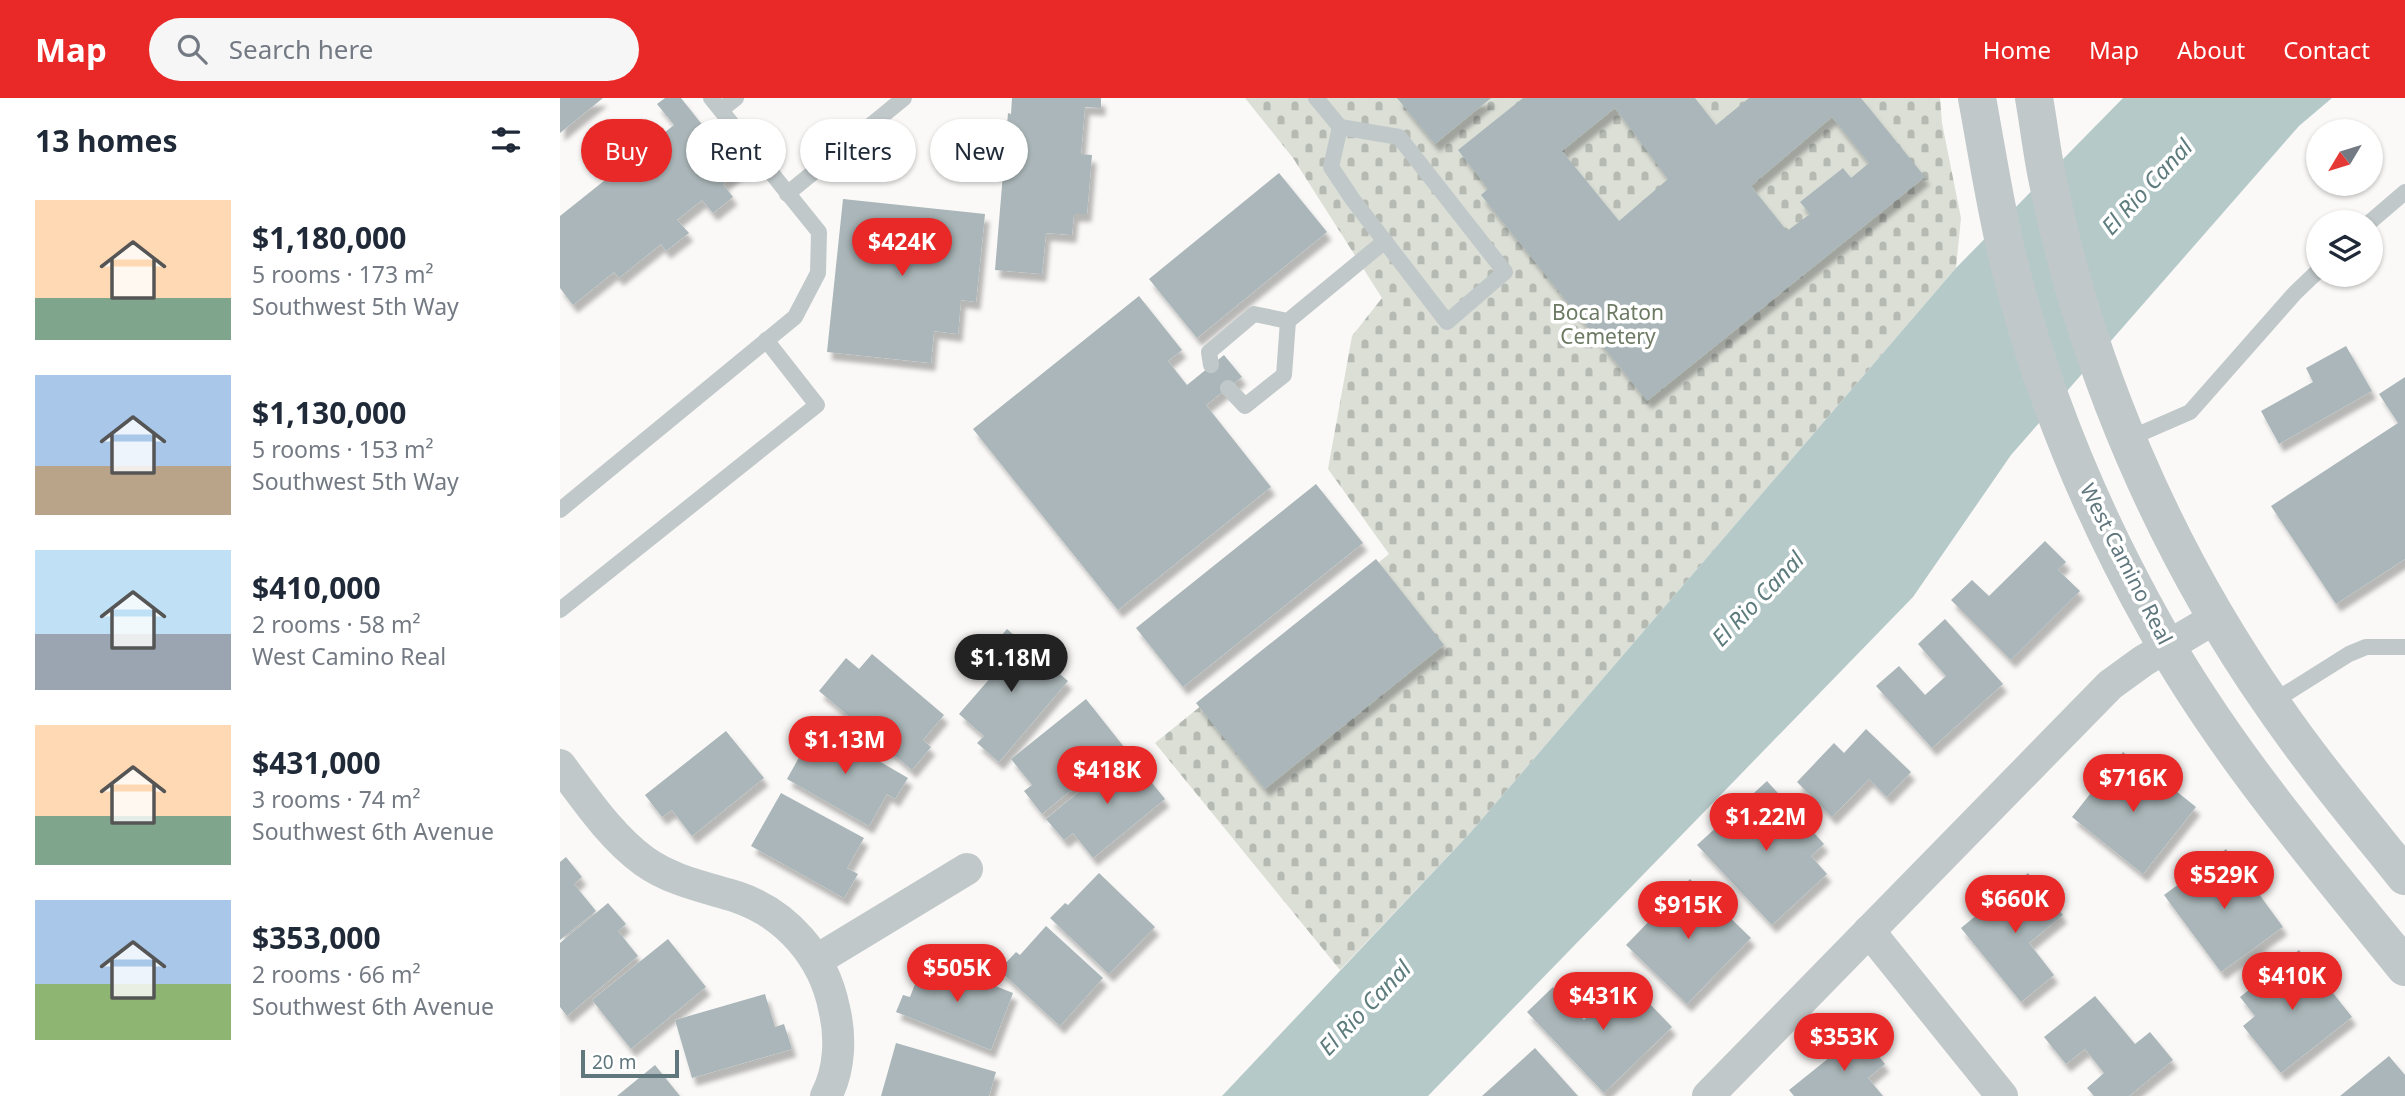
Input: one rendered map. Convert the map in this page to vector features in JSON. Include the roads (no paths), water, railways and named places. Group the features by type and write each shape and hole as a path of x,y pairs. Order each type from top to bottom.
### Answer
{"street":[{"name":"West Camino Real","path":"1977,98 2007,258 2022,311 2057,413 2108,535 2167,647 2259,784 2405,967"},
{"path":"2034,98 2057,224 2101,368 2128,439 2181,553 2271,703 2306,752 2405,876"},
{"path":"2057,413 2083,430 2128,439"},
{"path":"1708,1096 2110,685 2217,617"},
{"path":"560,765 617,836 644,861 676,880 740,898 770,913 796,934 817,960 831,990 838,1023 837,1056 826,1096"},
{"path":"817,960 967,869"},
{"path":"1869,931 2002,1096"}],"lane":[{"path":"560,510 795,317 818,272 819,232 716,104 736,98"},
{"path":"788,194 904,98"},
{"path":"1317,98 1340,127 1399,137 1505,272 1447,322 1331,166 1340,127"},
{"path":"2383,211 2405,192"},
{"path":"1228,388 1245,405 1284,375 1288,321 1385,241"},
{"path":"2128,439 2190,412 2306,282"},
{"path":"1211,365 1209,352 1254,314 1288,321"},
{"path":"561,609 817,405 766,341"},
{"path":"2271,703 2349,654 2366,647 2405,648"}],"water":[{"name":"El Rio Canal","path":"2123,98 2332,98 2299,126 2011,455 1913,597 1428,1096 1222,1096 1470,833 1956,268"}],"park label":[{"name":"Boca Raton Cemetery","path":"1608,325"}]}
